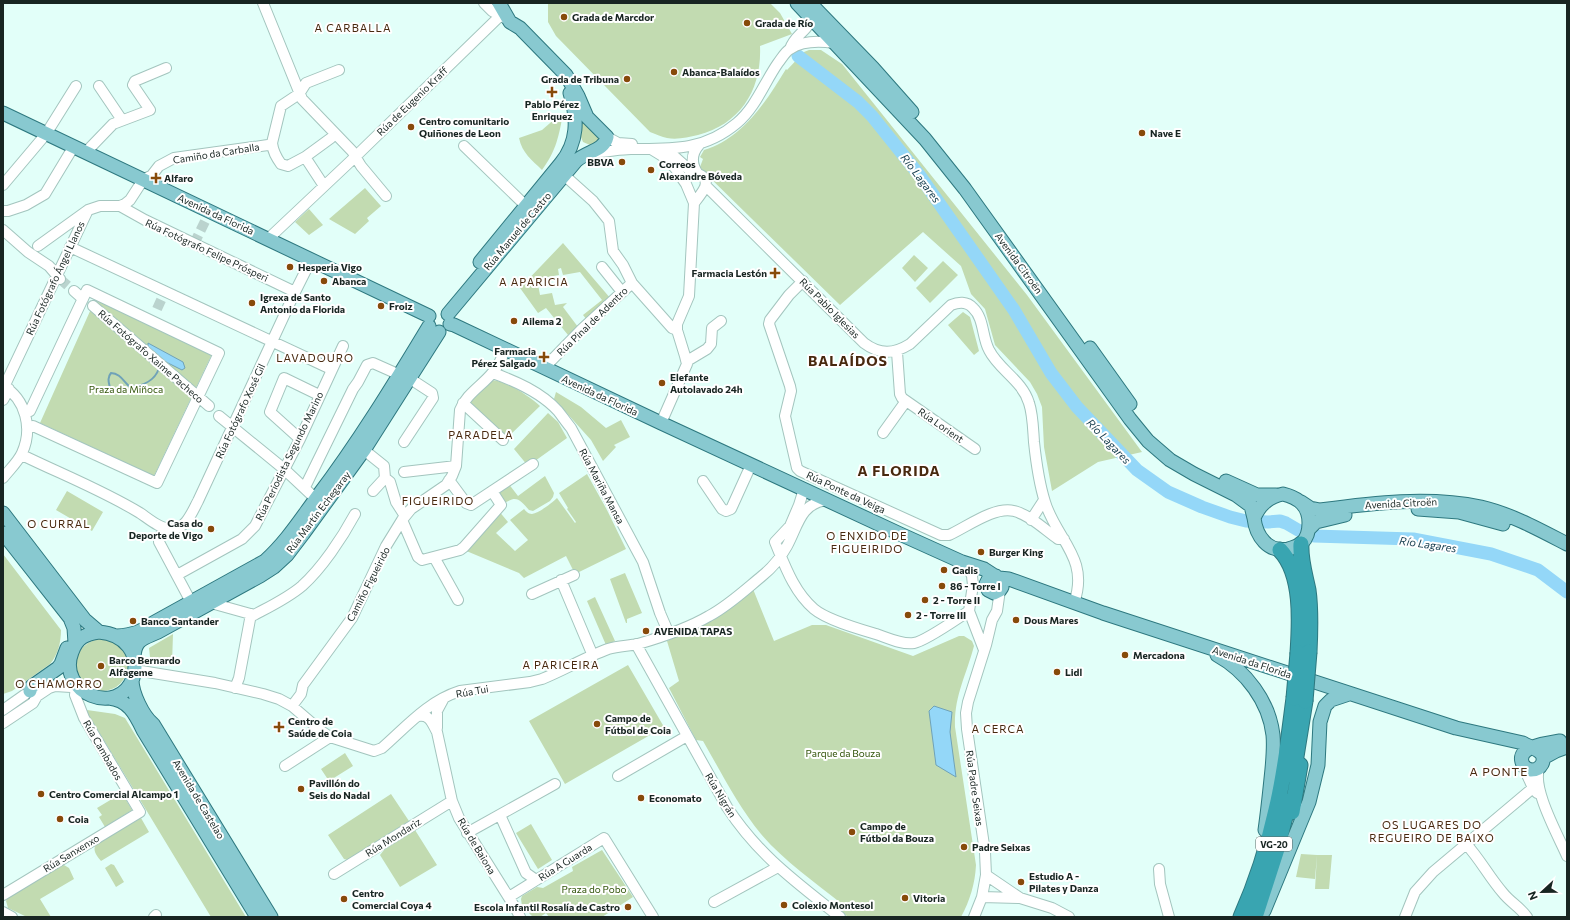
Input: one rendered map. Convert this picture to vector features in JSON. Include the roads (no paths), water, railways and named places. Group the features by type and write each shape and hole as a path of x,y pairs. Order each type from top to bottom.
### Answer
{"highway":[{"name":"VG-20","path":"1260,915 1284,822 1300,700 1309,606 1308,590 1300,553 1300,544"},
{"name":"VG-20","path":"1280,550 1287,557 1290,565 1297,595 1304,652"},
{"path":"1241,917 1251,893 1276,811 1300,700"},
{"path":"1260,915 1286,838 1293,805 1301,759 1300,700"},
{"name":"VG-20","path":"1249,917 1267,866 1278,828 1292,768"}],"main road":[{"name":"Avenida Citroën","path":"797,3 813,11 925,139 965,189 1130,419 1148,441 1170,460 1236,495 1254,511"},
{"path":"503,10 510,14 520,28 554,61 571,84 587,117 607,137 602,147 590,151 580,145 575,129 574,105 569,89 554,61"},
{"name":"Avenida Citroën","path":"839,39 878,74 947,152 1153,434 1186,461 1257,495 1276,496"},
{"name":"Avenida da Florida","path":"3,113 439,320 454,325 660,423 968,564"},
{"path":"575,129 579,119 587,117"},
{"name":"Rúa Manuel de Castro","path":"439,320 567,155 573,143 575,129"},
{"name":"Rúa Manuel de Castro","path":"439,320 576,161 590,151"},
{"name":"Rúa Martín Echegaray","path":"117,636 137,633 148,628 153,629 211,603 260,576 274,567 287,555 364,450 404,376 439,320"},
{"name":"Rúa Martín Echegaray","path":"134,657 134,649 137,644 153,629 191,602 265,561 278,550 297,526 404,376"},
{"path":"1365,505 1413,493"},
{"path":"1283,494 1294,496 1302,502 1312,524 1300,544 1291,549 1280,550 1272,548 1259,536 1254,511 1262,504 1276,496 1283,494"},
{"name":"Avenida Citroën","path":"1302,502 1310,508 1320,510 1410,501 1441,501 1482,508 1538,529 1567,544"},
{"name":"Avenida Citroën","path":"1312,524 1353,514 1413,509 1459,512 1494,520 1532,534 1567,552"},
{"path":"3,513 85,620 99,632"},
{"path":"3,532 55,600 65,610 72,623 74,628 75,643 69,662 75,690 90,703 118,707 148,727 154,719 138,689 138,685 141,671 140,648 153,629 146,624 126,631 97,624 76,608"},
{"path":"968,564 995,584"},
{"name":"Avenida da Florida","path":"995,584 1017,582 1074,603 1349,694 1456,728 1523,743 1530,748"},
{"path":"32,695 32,687 58,668 61,664 69,643 70,636 68,627 55,600"},
{"path":"75,643 83,637 99,632 108,632 117,636 126,642 134,657 135,670 132,680 117,696 98,698 80,690 75,690"},
{"path":"1209,647 1213,653 1238,669 1255,689 1268,716 1273,735 1272,764 1265,832 1251,893"},
{"name":"Avenida de Castelao","path":"132,680 134,694 149,721 148,727 257,917"},
{"path":"1260,915 1309,802 1318,765 1320,722 1324,706 1331,700 1349,694"},
{"name":"Avenida de Castelao","path":"109,698 117,699 123,702 138,720 148,727 271,917"},
{"name":"Avenida da Florida","path":"1488,736 1495,735 1565,743"},
{"name":"Avenida da Florida","path":"1488,736 1509,748 1522,763"},
{"path":"1565,743 1542,763 1531,770 1522,763 1522,755 1525,750 1544,744 1565,743"},
{"path":"1530,748 1539,750 1542,763"}],"street":[{"path":"263,3 302,99 340,137 386,196"},
{"path":"484,3 492,11 503,10"},
{"name":"Rúa de Eugenio Kraff","path":"268,239 355,157 503,10"},
{"path":"590,151 681,149 699,145 723,134 739,122 746,114 759,96 773,70 790,49 798,35 806,28 813,11"},
{"path":"790,49 811,42 839,39"},
{"path":"3,211 8,211 26,205 45,194 80,149 122,120 150,110 133,85 135,81 166,68"},
{"name":"Camiño da Carballa","path":"305,157 288,166 284,166 277,159 272,143 281,106 299,94 306,83 339,70"},
{"path":"3,186 46,134 76,86"},
{"path":"99,86 122,120"},
{"path":"607,137 618,143 656,144 666,149 696,174 704,177 704,188 694,203"},
{"path":"324,186 305,157 331,138"},
{"name":"Camiño da Carballa","path":"143,180 152,175 163,164 174,158 268,145 272,143"},
{"path":"696,174 692,164 692,159 694,150 699,145"},
{"name":"Rúa Manuel de Castro","path":"464,146 526,206"},
{"path":"651,149 659,153 670,162 688,188 694,203 689,296 677,324 677,330 687,361 685,372 660,423"},
{"path":"688,188 689,176 696,174"},
{"name":"Rúa Pinal de Adentro","path":"544,368 581,330 632,283 623,265 613,251 609,221 593,201 564,175"},
{"path":"120,206 130,200 143,180"},
{"path":"688,188 695,193 704,188"},
{"name":"Rúa Pablo Iglesias","path":"704,188 803,281 864,343 879,351 888,353 897,352"},
{"name":"Rúa Fotógrafo Ángel Llanos","path":"3,400 5,387 58,277 70,247 88,210 100,206 120,206"},
{"name":"Rúa Fotógrafo Felipe Prósperi","path":"120,206 145,220 295,292"},
{"path":"38,246 88,210"},
{"path":"3,230 28,252 49,266 58,277"},
{"path":"70,247 164,295 331,369"},
{"name":"Rúa Fotógrafo Xosé Gil","path":"168,529 174,529 188,520 295,292 312,260"},
{"path":"602,267 622,292"},
{"name":"Rúa Ponte da Veiga","path":"803,281 789,295 770,320 769,324 790,386 785,416 797,468 800,471 941,535 949,535 975,521 1001,510 1014,511 1035,522 1058,539 1064,539"},
{"path":"632,283 672,328 677,330"},
{"path":"30,411 87,290 219,353 157,483 33,426"},
{"path":"74,291 83,299"},
{"path":"883,433 906,401 900,394 897,352 910,344 951,305 957,303 968,304 976,310 988,349 1026,394 1029,403 1035,452 1044,500 1054,523 1074,558 1079,579 1078,592 1074,603"},
{"name":"Rúa Fotógrafo Xaime Pacheco","path":"93,306 209,406"},
{"path":"687,361 707,349 711,344 712,328 721,321"},
{"name":"Rúa Periodista Segundo Marino","path":"177,575 242,538 255,526 300,438 343,346"},
{"path":"503,440 463,403 500,363 505,350"},
{"path":"305,487 353,389 367,365 373,363 404,376 432,393 433,398 404,442"},
{"name":"Rúa Mariña Mansa","path":"492,373 509,379 540,395 557,410 571,428 643,562 660,613 669,634"},
{"path":"300,438 270,412 284,378 319,395"},
{"path":"3,478 22,454 26,442 27,423 22,405 14,393 5,387"},
{"name":"Rúa Lorient","path":"906,401 975,449"},
{"name":"Camiño Figueirido","path":"292,706 301,694 303,685 352,618 386,546 404,518 411,509 446,485 449,480 456,466 460,410 463,403"},
{"path":"219,416 233,426 305,487 316,499"},
{"path":"364,450 384,466 384,478 373,491"},
{"path":"22,454 125,504 150,514 151,522 168,529 159,537 159,542 191,602"},
{"path":"449,480 466,503 471,505 533,464"},
{"path":"703,481 722,509 726,511 731,509 751,465"},
{"path":"404,472 456,466"},
{"path":"384,478 390,482 396,502 404,518 418,557 422,560 460,550 464,547 501,505 492,490"},
{"name":"Rúa Tui","path":"783,552 775,542 790,526 804,489"},
{"name":"Rúa Tui","path":"141,671 235,688 280,699 292,706 321,732 330,737 374,751 382,748 434,703 460,691 530,682 542,679 608,649 636,644 669,634 720,610 769,570 783,552 800,517 812,504 818,501 826,500"},
{"path":"1044,500 1035,522 1047,526 1054,523"},
{"name":"Rúa Tui","path":"799,505 800,517"},
{"path":"211,603 254,615 283,599 302,586 320,566 355,514"},
{"path":"783,552 788,572 797,589 815,610 829,618 905,643 915,643 939,631 971,609 995,584"},
{"path":"434,557 458,600"},
{"path":"968,564 972,576 971,609 984,650"},
{"path":"769,570 788,572"},
{"path":"532,594 574,575"},
{"path":"562,580 593,656"},
{"name":"Rúa Padre Seixas","path":"974,917 982,897 986,875 985,852 966,722 968,702 992,620 997,611 995,584"},
{"path":"971,609 980,620 992,620"},
{"path":"235,688 239,678 251,614"},
{"name":"Rúa Nigrán","path":"636,644 733,816 755,844 778,867 840,917"},
{"path":"3,723 33,703 32,695 34,690 62,670 69,662"},
{"path":"32,695 39,699 54,691 75,690"},
{"name":"Rúa Cambados","path":"75,690 84,718 140,812"},
{"path":"3,710 32,695"},
{"name":"Rúa de Baiona","path":"444,698 437,711 437,732 452,801 461,823 518,913 524,917"},
{"name":"Rúa de Baiona","path":"418,716 426,716 430,719 437,732"},
{"path":"618,776 687,736"},
{"path":"285,766 330,737"},
{"path":"1522,763 1533,788 1541,798"},
{"path":"1542,763 1537,779 1541,798 1567,856"},
{"path":"467,832 555,784"},
{"path":"1405,917 1416,892 1422,884 1466,844 1533,788"},
{"name":"Rúa Mondariz","path":"334,874 452,801"},
{"name":"Rúa Sanxenxo","path":"3,895 140,812"},
{"path":"500,815 526,873 536,880"},
{"name":"Rúa A Guarda","path":"509,897 604,838 654,917"},
{"path":"1466,844 1476,854 1502,893 1518,906 1527,917"},
{"path":"714,902 778,867"},
{"path":"1159,869 1160,884 1169,917"},
{"path":"986,875 1020,898"},
{"path":"982,897 1020,898 1052,908 1069,917"},
{"path":"3,912 12,917"}],"water":[{"path":"148,343 183,362 185,368 182,370 164,361 148,347"},
{"path":"934,706 952,712 950,732 956,777 936,765 929,711"}],"waterway":[{"name":"Río Lagares","path":"798,56 858,102 872,116 920,176 1014,310 1051,373 1077,407 1137,470 1168,492 1230,517 1246,521 1280,521 1314,536 1413,539 1491,554 1538,570 1567,592"},
{"path":"110,394 109,376 111,373 117,374 130,387 148,382 157,373 159,368"}],"tunnel":[{"path":"194,244 210,211"},
{"path":"60,279 74,291"},
{"path":"157,309 162,298"}],"place":[{"name":"Grada de Marcdor","path":"564,17"},
{"name":"Grada de Río","path":"747,23"},
{"name":"Abanca-Balaídos","path":"674,72"},
{"name":"Grada de Tribuna","path":"627,79"},
{"name":"Pablo Pérez Enriquez","path":"552,92"},
{"name":"Centro comunitario Quiñones de Leon","path":"411,127"},
{"name":"Nave E","path":"1142,133"},
{"name":"BBVA","path":"622,162"},
{"name":"Correos Alexandre Bóveda","path":"651,170"},
{"name":"Alfaro","path":"156,178"},
{"name":"Hesperia Vigo","path":"290,267"},
{"name":"Farmacia Lestón","path":"775,273"},
{"name":"Abanca","path":"324,281"},
{"name":"Igrexa de Santo Antonio da Florida","path":"252,303"},
{"name":"Froiz","path":"381,306"},
{"name":"Ailema 2","path":"514,321"},
{"name":"Farmacia Pérez Salgado","path":"544,357"},
{"name":"Elefante Autolavado 24h","path":"662,383"},
{"name":"Casa do Deporte de Vigo","path":"211,529"},
{"name":"Burger King","path":"981,552"},
{"name":"Gadis","path":"944,570"},
{"name":"86 - Torre I","path":"942,586"},
{"name":"2 - Torre II","path":"925,600"},
{"name":"2 - Torre III","path":"908,615"},
{"name":"Dous Mares","path":"1016,620"},
{"name":"Banco Santander","path":"133,621"},
{"name":"AVENIDA TAPAS","path":"646,631"},
{"name":"Mercadona","path":"1125,655"},
{"name":"Barco Bernardo Alfageme","path":"101,666"},
{"name":"Lidl","path":"1057,672"},
{"name":"Campo de Fútbol de Coia","path":"597,724"},
{"name":"Centro de Saúde de Coia","path":"279,727"},
{"name":"Pavillón do Seis do Nadal","path":"301,789"},
{"name":"Centro Comercial Alcampo 1","path":"41,794"},
{"name":"Economato","path":"641,798"},
{"name":"Coia","path":"60,819"},
{"name":"Campo de Fútbol da Bouza","path":"852,832"},
{"name":"Padre Seixas","path":"964,847"},
{"name":"Estudio A - Pilates y Danza","path":"1021,882"},
{"name":"Vitoria","path":"905,898"},
{"name":"Centro Comercial Coya 4","path":"344,899"},
{"name":"Colexio Montesol","path":"784,905"},
{"name":"Escola Infantil Rosalía de Castro","path":"628,907"}],"district":[{"name":"A CARBALLA","path":"353,27"},
{"name":"A APARICIA","path":"534,281"},
{"name":"LAVADOURO","path":"315,357"},
{"name":"BALAÍDOS","path":"848,360"},
{"name":"PARADELA","path":"481,434"},
{"name":"A FLORIDA","path":"899,470"},
{"name":"FIGUEIRIDO","path":"438,500"},
{"name":"O CURRAL","path":"59,523"},
{"name":"O ENXIDO DE FIGUEIRIDO","path":"867,541"},
{"name":"A PARICEIRA","path":"561,664"},
{"name":"O CHAMORRO","path":"59,683"},
{"name":"A CERCA","path":"998,728"},
{"name":"A PONTE","path":"1499,771"},
{"name":"OS LUGARES DO REGUEIRO DE BAIXO","path":"1432,830"}],"park label":[{"name":"Praza da Miñoca","path":"126,389"},
{"name":"Parque da Bouza","path":"843,753"},
{"name":"Praza do Pobo","path":"594,889"}]}
